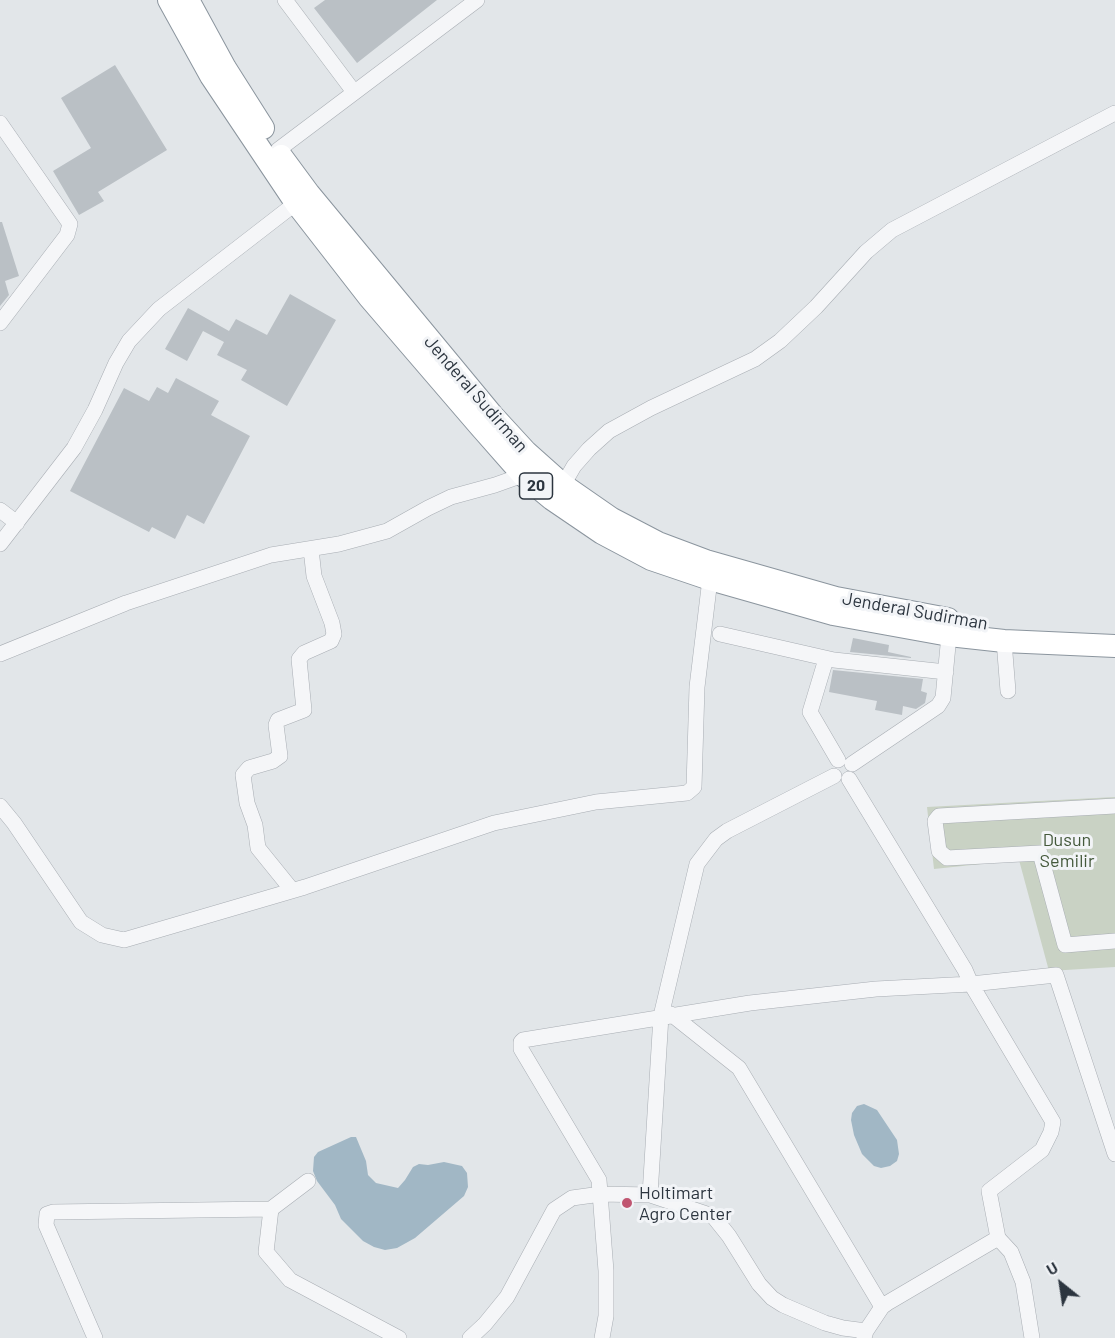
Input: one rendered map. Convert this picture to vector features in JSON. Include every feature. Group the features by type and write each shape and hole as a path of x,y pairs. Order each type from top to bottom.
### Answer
{"highway":[{"name":"20","path":"169,0 211,76 296,203 369,297 523,475 552,499 602,533 651,559 710,579 833,614 950,627 1004,641 1115,646"},
{"name":"Jenderal Sudirman","path":"188,0 225,68 278,150 317,203 492,415 526,452 563,485 612,519 658,543 706,561 950,627 1115,630"}],"street":[{"path":"285,0 354,92"},
{"path":"278,150 477,0"},
{"path":"563,485 574,466 589,448 609,431 651,408 755,359 780,341 816,307 867,252 892,230 1115,113"},
{"path":"0,123 70,224 67,235 0,322"},
{"path":"0,544 74,448 129,341 159,309 296,203"},
{"path":"0,654 126,603 270,555 339,544 387,531 451,497 523,475"},
{"path":"0,510 16,523"},
{"path":"292,890 258,848 243,775 249,768 273,762 280,756 276,725 278,720 304,710 299,659 304,653 331,641 334,634 314,576 311,549"},
{"path":"0,806 81,922 102,935 124,940 292,890 494,823 596,802 683,795 694,787 697,687 710,579"},
{"path":"650,1195 666,1015 697,864 705,851 727,831 834,776 843,781 846,768 934,711 943,698 950,627"},
{"path":"720,634 826,658 946,672"},
{"path":"1004,641 1008,691"},
{"path":"826,658 810,712 846,768 1053,1122 1052,1132 1042,1150 989,1191 998,1238 1011,1252 1023,1282 1032,1338"},
{"path":"1115,806 939,816 935,821 939,851 947,858 1040,853 1065,945 1115,941"},
{"path":"602,1338 606,1316 606,1271 599,1180 521,1049 523,1040 566,1031 750,1003 876,989 971,984 1056,975 1115,1154"},
{"path":"666,1015 739,1068 882,1307"},
{"path":"95,1338 46,1225 47,1214 53,1212 271,1209 308,1181"},
{"path":"470,1338 507,1297 554,1210 572,1198 601,1194 650,1195 713,1216 729,1236 759,1284 772,1298 825,1323 865,1334 882,1307 998,1238"},
{"path":"271,1209 266,1252 290,1280 399,1338"}],"green space":[{"name":"Dusun Semilir","path":"1115,797 1115,967 1049,971 1019,860 934,869 927,807"}],"water":[{"path":"864,1104 877,1110 897,1140 899,1154 897,1161 890,1166 881,1168 874,1166 862,1154 854,1135 852,1113 857,1106"},
{"path":"351,1137 356,1137 366,1161 368,1175 376,1183 398,1188 413,1167 419,1164 444,1162 462,1166 467,1173 468,1187 464,1196 415,1238 397,1248 385,1250 374,1247 363,1241 341,1219 335,1205 317,1181 313,1171 314,1157 318,1152"}],"building":[{"path":"325,0 437,0 357,63 314,8"},
{"path":"115,65 167,150 98,192 104,201 79,215 53,171 91,148 61,98"},
{"path":"0,222 2,222 19,276 5,281 9,295 0,306"},
{"path":"290,294 336,320 287,406 241,380 247,370 217,355 224,342 203,331 187,361 165,349 188,308 229,331 236,319 267,335"},
{"path":"176,378 219,401 211,415 250,436 204,524 187,515 175,539 152,527 149,532 70,491 124,388 149,401 157,387 168,393"},
{"path":"853,638 889,645 888,652 911,658 850,652"},
{"path":"833,670 923,679 921,691 927,693 925,703 916,709 903,706 902,715 875,710 877,701 829,692"}],"place":[{"name":"Holtimart Agro Center","path":"627,1203"}]}
